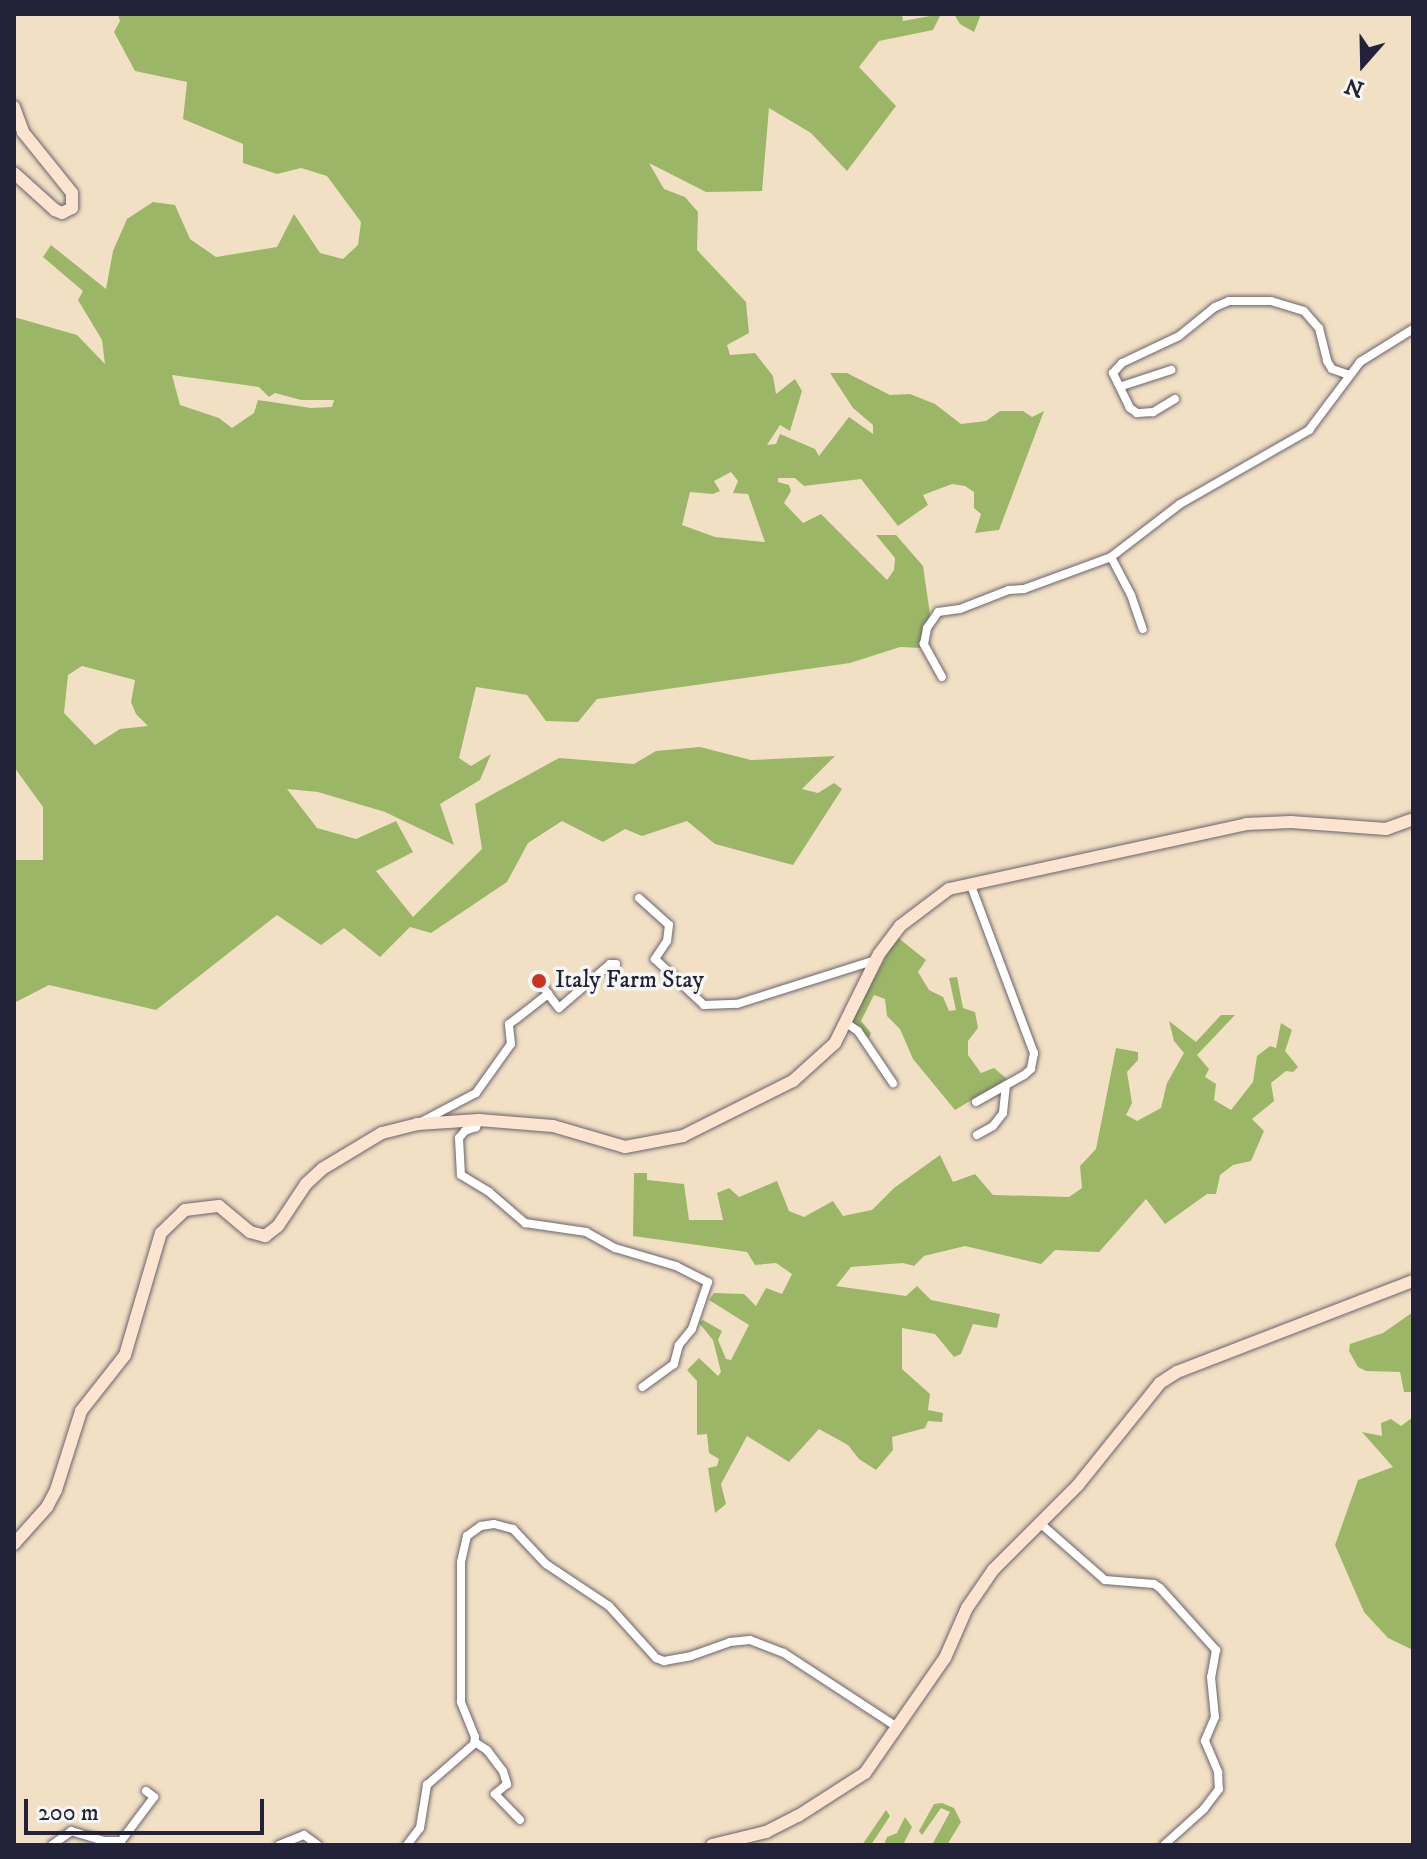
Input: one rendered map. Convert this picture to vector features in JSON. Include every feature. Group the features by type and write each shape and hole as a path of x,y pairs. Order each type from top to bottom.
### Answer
{"street":[{"path":"14,107 23,132 72,193 72,208 62,213 55,210 14,173"},
{"path":"1175,399 1153,412 1137,413 1130,408 1122,386 1114,379 1113,373 1122,363 1179,336 1215,307 1242,300 1284,303 1304,311 1319,328 1332,369 1349,375"},
{"path":"942,677 924,644 927,628 938,612 960,609 1009,590 1024,589 1111,557 1180,504 1309,430 1319,422 1360,362 1413,329"},
{"path":"1122,386 1171,370"},
{"path":"1111,557 1143,629"},
{"path":"14,1544 47,1507 56,1490 81,1411 125,1355 161,1233 185,1210 219,1206 250,1232 265,1236 278,1226 306,1184 322,1169 382,1133 417,1124 479,1120 553,1126 625,1147 683,1136 793,1081 835,1043 877,960 900,926 949,889 1246,824 1291,822 1386,829 1413,819"},
{"path":"970,883 1034,1053 1031,1069 976,1102"},
{"path":"639,898 669,925 670,935 655,959 704,1005 737,1004 877,960"},
{"path":"539,981 559,1008 610,964 616,964"},
{"path":"417,1124 472,1097 511,1044 509,1024 548,994"},
{"path":"845,1022 858,1031 893,1083"},
{"path":"977,1135 993,1126 1003,1113 1006,1085"},
{"path":"479,1120 476,1127 465,1131 459,1138 461,1175 489,1192 525,1223 586,1232 615,1248 676,1266 708,1282 692,1329 679,1345 674,1364 642,1387"},
{"path":"712,1845 766,1832 865,1773 945,1658 978,1591 993,1570 1078,1485 1160,1383 1177,1372 1413,1281"},
{"path":"520,1820 495,1794 507,1784 503,1771 487,1750 475,1742 461,1702 461,1562 467,1536 481,1526 494,1524 513,1529 546,1564 600,1598 656,1658 664,1661 691,1656 730,1642 750,1640 784,1653 897,1727"},
{"path":"1041,1524 1105,1580 1154,1584 1160,1588 1216,1650 1211,1677 1215,1717 1205,1741 1218,1772 1219,1789 1204,1809 1164,1845"},
{"path":"407,1845 420,1828 427,1785 471,1749 475,1742"},
{"path":"52,1845 71,1831 103,1841 121,1841 154,1797 146,1791"},
{"path":"279,1845 304,1835 318,1845"}],"green space":[{"path":"118,14 902,14 903,21 941,14 933,30 879,41 859,67 896,106 847,171 811,133 769,108 762,191 706,192 649,163 664,189 685,197 698,212 697,250 746,302 749,333 727,345 730,355 755,353 773,376 776,394 795,379 802,391 790,431 780,425 767,445 776,444 780,434 815,449 819,456 849,417 873,434 873,425 853,408 830,373 847,373 890,395 910,394 935,404 961,424 986,421 1000,411 1023,411 1032,417 1044,411 999,530 975,533 981,514 974,508 974,492 965,486 952,484 923,495 928,505 898,526 861,479 804,486 795,478 778,478 778,482 789,485 791,491 784,503 803,523 821,514 887,580 894,570 895,558 876,535 896,535 923,566 930,614 921,648 900,647 850,663 597,699 578,722 546,721 527,695 476,687 459,758 471,766 491,754 480,780 440,804 454,845 385,812 318,792 287,789 317,828 356,839 396,821 413,852 376,871 413,917 482,849 475,804 559,758 634,764 656,751 700,747 751,760 835,756 802,789 818,793 834,783 842,789 793,865 715,844 687,821 642,836 625,829 603,842 562,821 528,843 507,882 431,933 410,927 380,957 344,928 321,945 277,915 156,1010 49,985 14,1003 14,860 43,860 43,807 14,767 14,317 77,335 105,364 102,340 78,300 83,291 43,257 51,245 106,289 113,251 127,219 153,202 175,205 190,239 216,257 277,247 294,214 320,253 343,259 358,245 361,222 327,176 301,168 277,174 243,163 243,144 183,119 187,82 135,71 114,32 120,21","holes":["172,375 259,387 269,397 275,393 301,400 334,400 332,407 311,408 258,400 254,413 232,428 219,418 180,405","731,472 738,481 733,493 748,494 765,542 715,537 682,525 690,492 713,494 720,491 714,481","82,666 135,680 131,702 136,714 148,726 120,729 95,745 64,713 68,675"]},
{"path":"954,14 981,14 974,32 960,24"},
{"path":"897,937 926,960 918,972 929,990 943,997 949,1011 956,1010 949,978 957,977 963,1008 975,1012 978,1028 968,1041 968,1055 981,1073 994,1068 1007,1079 955,1110 913,1059 900,1029 887,1016 885,999 874,995 861,1021 871,1033 869,1038 850,1021"},
{"path":"1221,1015 1235,1015 1197,1055 1209,1069 1205,1077 1216,1084 1214,1100 1231,1110 1253,1082 1257,1056 1270,1046 1276,1048 1281,1023 1292,1030 1285,1051 1298,1067 1293,1072 1286,1071 1271,1083 1274,1101 1252,1119 1264,1131 1251,1161 1233,1165 1220,1175 1216,1194 1207,1194 1165,1224 1146,1199 1099,1252 1055,1250 1041,1264 965,1246 924,1256 914,1266 903,1263 851,1267 836,1286 906,1296 917,1286 931,1300 1000,1314 997,1328 973,1324 961,1354 954,1357 935,1334 902,1328 902,1369 930,1394 928,1410 943,1413 942,1422 928,1421 925,1428 892,1437 893,1450 876,1470 859,1459 848,1445 819,1429 789,1462 747,1436 721,1484 726,1504 715,1513 708,1468 717,1466 719,1459 709,1453 707,1434 697,1435 697,1381 687,1370 699,1358 718,1376 721,1372 713,1340 699,1323 703,1320 722,1331 718,1340 726,1359 731,1360 749,1325 709,1300 714,1293 744,1294 756,1306 766,1288 782,1294 792,1274 776,1263 755,1265 747,1252 633,1236 634,1173 647,1173 647,1180 684,1184 689,1220 723,1220 717,1193 729,1188 739,1197 777,1181 789,1211 804,1217 833,1201 843,1216 872,1210 894,1188 940,1155 953,1182 975,1174 993,1195 1069,1197 1082,1188 1080,1166 1096,1149 1116,1048 1138,1052 1138,1060 1127,1072 1132,1103 1126,1115 1137,1121 1161,1108 1167,1083 1184,1053 1174,1041 1169,1021 1196,1042"},
{"path":"1413,1312 1413,1392 1404,1392 1400,1372 1366,1371 1358,1367 1349,1351 1350,1344 1383,1333"},
{"path":"1413,1417 1413,1650 1388,1638 1364,1612 1335,1545 1358,1480 1393,1467 1362,1432 1382,1436 1381,1423 1391,1419 1401,1426"},
{"path":"942,1803 954,1808 961,1822 947,1845 932,1845 950,1812 941,1808 922,1835 919,1831 934,1804"},
{"path":"886,1810 890,1816 871,1845 862,1845"},
{"path":"905,1817 912,1827 903,1845 884,1845 887,1837 897,1833"}],"place":[{"name":"Italy Farm Stay","path":"539,981"}]}
